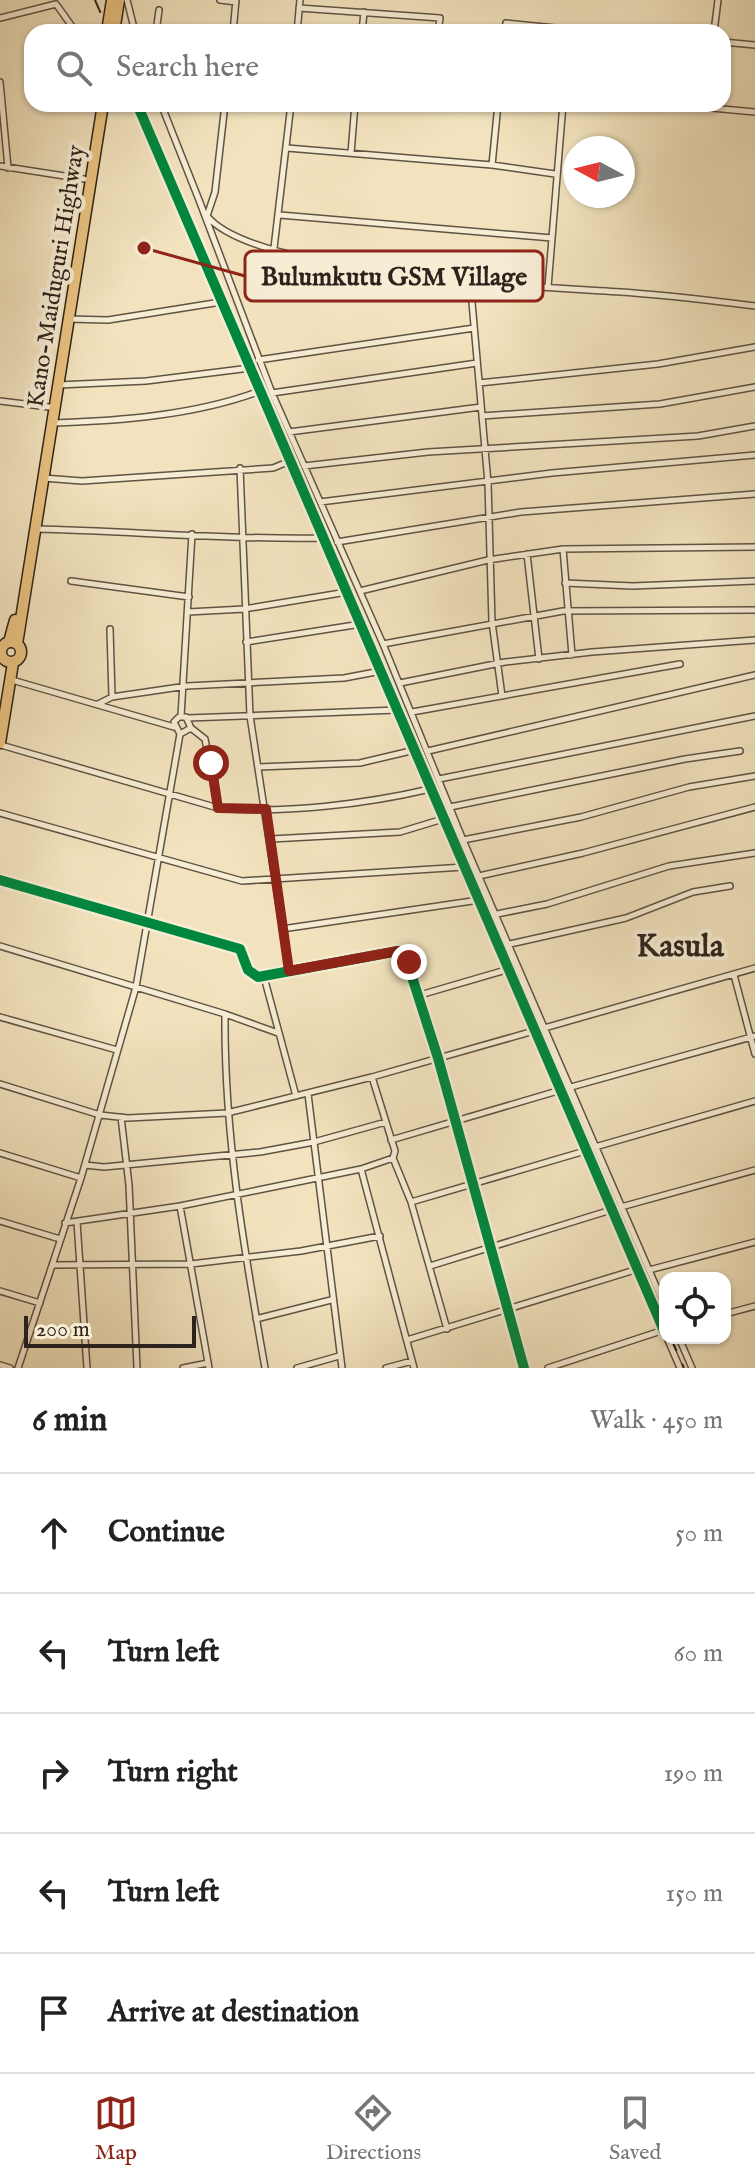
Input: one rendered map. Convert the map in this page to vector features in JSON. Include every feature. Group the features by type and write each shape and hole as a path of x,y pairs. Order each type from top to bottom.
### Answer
{"highway":[{"path":"108,24 112,0"},
{"path":"115,24 119,0"},
{"name":"Kano-Maiduguri Highway","path":"0,712 6,652 36,498 95,112"},
{"name":"Kano-Maiduguri Highway","path":"0,744 11,680 6,652 34,529 36,498 42,478 102,112"}],"street":[{"path":"127,0 133,24"},
{"path":"220,0 236,1 234,24"},
{"path":"298,24 300,0"},
{"path":"715,24 718,0"},
{"path":"0,18 56,4 70,24"},
{"path":"299,8 440,18 439,24"},
{"path":"157,24 159,10"},
{"path":"363,24 364,12"},
{"path":"731,43 755,45"},
{"path":"0,82 8,168"},
{"path":"731,109 755,112"},
{"path":"140,112 659,1320"},
{"path":"164,112 258,360 400,683 463,840 547,1027 659,1293"},
{"path":"207,216 215,192 224,112"},
{"path":"274,248 290,112"},
{"path":"351,153 354,112"},
{"path":"492,165 497,112"},
{"path":"548,287 562,112"},
{"path":"287,148 492,165 555,174"},
{"path":"0,166 84,179"},
{"path":"199,200 207,216 229,234 344,266 755,306"},
{"path":"280,215 552,238"},
{"path":"470,280 488,483 488,560 495,664 502,696"},
{"path":"67,319 108,320 221,302"},
{"path":"258,360 474,328"},
{"path":"479,383 648,365 755,347"},
{"path":"272,393 477,363"},
{"path":"57,385 146,381 250,368"},
{"path":"482,416 652,405 708,398 755,387"},
{"path":"51,423 122,419 232,402 260,391"},
{"path":"0,401 49,407"},
{"path":"289,432 481,407"},
{"path":"304,466 428,452 698,436 755,426"},
{"path":"320,502 552,473 755,455"},
{"path":"42,478 116,479 273,468 290,461"},
{"path":"240,468 250,716 289,971"},
{"path":"337,542 489,516 755,494"},
{"path":"34,529 192,534 243,540 322,538"},
{"path":"192,534 184,717 191,728 205,739 218,808"},
{"path":"360,591 488,560 563,549 755,547"},
{"path":"563,549 572,655"},
{"path":"527,554 539,659"},
{"path":"71,581 189,597"},
{"path":"565,583 633,586 755,581"},
{"path":"188,612 244,609 347,592"},
{"path":"383,644 534,614 567,611 755,610"},
{"path":"246,642 361,624"},
{"path":"110,629 112,697"},
{"path":"400,683 495,664 659,644 755,640"},
{"path":"412,712 680,664"},
{"path":"98,704 112,697 247,681 344,678 381,671"},
{"path":"428,751 755,675"},
{"path":"11,680 174,727 180,734 136,987 81,1178 18,1368"},
{"path":"174,727 175,720 184,717 397,710"},
{"path":"439,779 755,716"},
{"path":"180,734 191,728"},
{"path":"0,744 218,808 266,809 392,798 430,789"},
{"path":"258,767 360,763 415,750"},
{"path":"450,807 685,759 740,751"},
{"path":"463,840 755,776"},
{"path":"479,876 583,853 755,807"},
{"path":"0,813 242,881 464,867"},
{"path":"271,839 400,832 443,819"},
{"path":"497,914 547,904 669,866 755,853"},
{"path":"0,880 240,949 251,975 264,977 398,951 405,955 420,995 524,1368"},
{"path":"510,944 626,918 693,892 730,886"},
{"path":"282,929 479,900"},
{"path":"0,946 278,1033"},
{"path":"0,1084 100,1115 227,1113 372,1077 755,968"},
{"path":"420,995 509,969"},
{"path":"734,975 753,1037 755,1054"},
{"path":"264,977 296,1096"},
{"path":"225,1014 227,1113 235,1194 265,1368"},
{"path":"0,1017 117,1050"},
{"path":"571,1087 753,1037"},
{"path":"372,1077 391,1140 393,1158 411,1202 447,1329"},
{"path":"391,1140 561,1090"},
{"path":"308,1094 331,1300 342,1368"},
{"path":"595,1147 755,1101"},
{"path":"121,1117 130,1214 137,1368"},
{"path":"85,1165 126,1166 231,1156 314,1142 386,1122"},
{"path":"411,1202 585,1151"},
{"path":"0,1153 81,1178"},
{"path":"65,1223 180,1206 361,1169 393,1158"},
{"path":"361,1169 413,1365 386,1368"},
{"path":"621,1207 755,1170"},
{"path":"180,1206 209,1365 183,1368"},
{"path":"430,1266 611,1210"},
{"path":"0,1221 60,1239"},
{"path":"77,1222 87,1368"},
{"path":"53,1265 130,1262 191,1264 380,1236"},
{"path":"649,1270 755,1242"},
{"path":"407,1340 508,1312 638,1269"},
{"path":"0,1291 40,1303"},
{"path":"256,1319 331,1300"},
{"path":"731,1312 755,1306"},
{"path":"548,1368 659,1336"},
{"path":"669,1344 680,1368"},
{"path":"682,1344 692,1368"},
{"path":"297,1368 339,1356"},
{"path":"0,1365 10,1368"}],"railway":[{"path":"95,0 106,24"},
{"path":"141,112 659,1311"},
{"path":"674,1344 684,1368"}],"cycle path":[{"path":"140,112 659,1319"},
{"path":"0,880 240,949 248,970 258,977 398,951 405,955 438,1058 524,1368"}],"place":[{"name":"Bulumkutu GSM Village","path":"144,248"}],"district":[{"name":"Kasula","path":"680,945"}],"route":[{"path":"211,763 218,808 266,809 289,971 398,951 409,962"}]}
